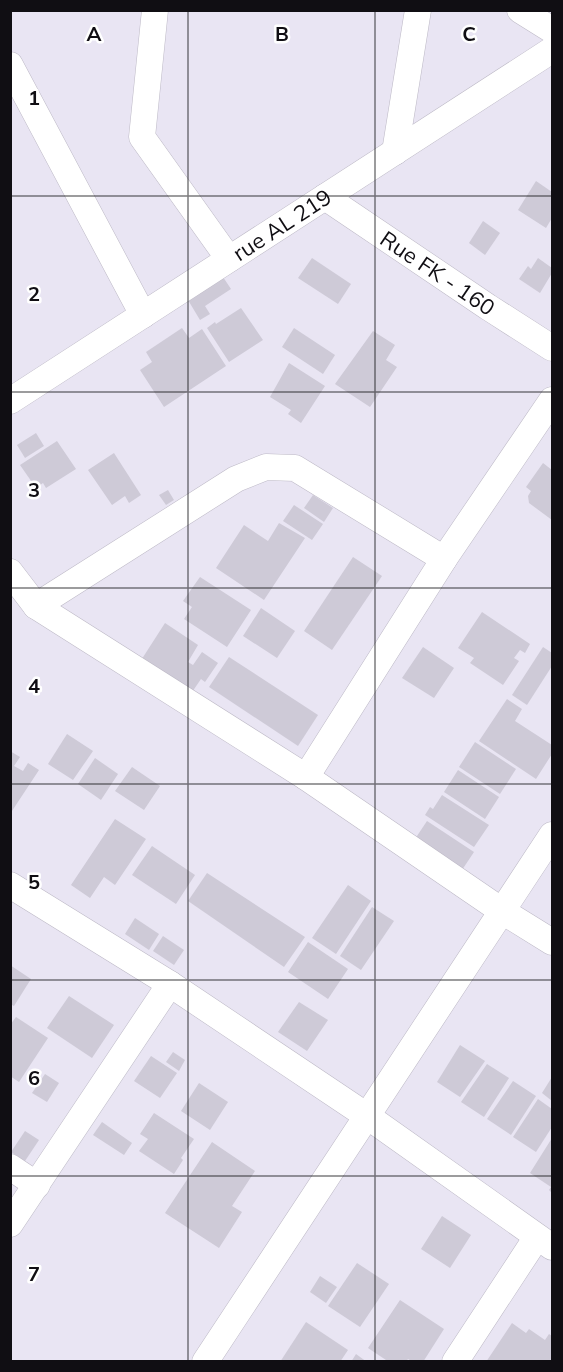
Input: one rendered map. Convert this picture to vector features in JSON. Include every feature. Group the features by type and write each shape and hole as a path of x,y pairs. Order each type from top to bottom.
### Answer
{"street":[{"path":"156,10 142,137 229,259"},
{"path":"395,152 418,10"},
{"path":"520,10 552,30"},
{"name":"rue AL 219","path":"10,401 552,50"},
{"path":"10,64 143,315"},
{"name":"Rue FK - 160","path":"325,197 552,348"},
{"path":"306,777 444,559 552,400"},
{"path":"36,606 236,479 266,467 295,468 444,559"},
{"path":"10,572 36,606 306,777 502,911 552,942"},
{"path":"205,1362 552,835"},
{"path":"10,885 170,984 367,1116 545,1242 454,1362"},
{"path":"10,1224 170,984"},
{"path":"10,1167 37,1185"}],"building":[{"path":"536,181 552,192 552,218 546,228 518,210"},
{"path":"483,221 500,233 485,255 469,243"},
{"path":"312,258 351,284 338,304 298,278"},
{"path":"538,258 552,268 552,273 540,293 519,279 528,266 531,269"},
{"path":"223,277 231,289 205,306 210,314 200,320 188,300"},
{"path":"241,308 263,340 229,362 207,328"},
{"path":"182,328 189,338 202,329 226,366 164,407 140,370 152,362 146,352"},
{"path":"294,328 335,355 323,374 282,347"},
{"path":"373,331 395,345 386,360 397,367 370,407 335,384"},
{"path":"289,363 325,386 301,423 288,414 291,410 270,397"},
{"path":"36,433 44,446 25,458 17,445"},
{"path":"57,441 76,469 46,488 43,483 36,488 20,465"},
{"path":"114,453 141,495 129,503 125,496 112,505 88,470"},
{"path":"543,463 552,470 552,520 529,503 528,496 531,491 526,487"},
{"path":"168,490 174,500 166,505 159,495"},
{"path":"313,495 333,508 324,522 304,508"},
{"path":"294,505 323,524 312,540 283,521"},
{"path":"279,523 305,538 264,600 216,568 244,525 268,541"},
{"path":"353,557 382,576 332,650 304,631"},
{"path":"200,577 251,610 227,647 184,619 192,607 183,601"},
{"path":"261,608 295,631 277,658 243,636"},
{"path":"482,612 530,644 525,653 520,650 514,658 519,661 503,685 470,663 474,658 458,648"},
{"path":"165,623 198,645 188,662 193,665 202,652 218,663 205,682 201,679 188,698 138,665"},
{"path":"423,647 454,668 434,698 402,678"},
{"path":"543,647 552,653 552,666 527,705 512,695"},
{"path":"229,657 318,715 298,746 209,687"},
{"path":"507,699 522,709 515,721 552,745 552,754 536,779 479,741"},
{"path":"67,734 93,751 73,780 48,764"},
{"path":"475,742 516,769 500,794 459,767"},
{"path":"10,751 20,757 14,766 23,771 28,763 39,770 10,814"},
{"path":"95,758 118,774 101,800 78,784"},
{"path":"132,767 160,786 144,810 115,791"},
{"path":"458,770 499,797 485,819 444,792"},
{"path":"442,795 489,825 474,847 425,815 430,807 433,809"},
{"path":"115,819 146,839 115,885 104,877 90,898 71,885"},
{"path":"427,821 474,852 460,873 413,842"},
{"path":"152,846 195,875 176,904 132,875"},
{"path":"207,873 305,937 284,967 188,901"},
{"path":"348,885 371,901 336,954 312,938"},
{"path":"372,907 394,921 361,970 340,956"},
{"path":"135,918 159,934 149,950 125,934"},
{"path":"163,936 184,950 174,965 153,951"},
{"path":"308,942 348,969 328,999 288,972"},
{"path":"10,965 31,979 14,1006 10,1004"},
{"path":"69,996 114,1025 92,1058 47,1028"},
{"path":"299,1002 328,1020 307,1051 278,1032"},
{"path":"16,1017 48,1038 19,1082 10,1076 10,1025"},
{"path":"460,1045 485,1061 460,1097 437,1082"},
{"path":"173,1052 185,1060 179,1071 166,1062"},
{"path":"151,1056 177,1073 160,1098 134,1081"},
{"path":"487,1064 509,1078 484,1117 461,1102"},
{"path":"45,1074 59,1083 47,1102 32,1093"},
{"path":"552,1077 552,1101 542,1093"},
{"path":"513,1081 536,1096 511,1135 487,1119"},
{"path":"199,1083 228,1102 210,1130 181,1111"},
{"path":"538,1099 552,1109 552,1127 536,1152 513,1137"},
{"path":"154,1113 194,1139 181,1158 183,1160 174,1174 139,1151 148,1139 140,1134"},
{"path":"102,1122 132,1143 124,1155 93,1135"},
{"path":"25,1131 39,1140 25,1161 11,1152"},
{"path":"552,1138 552,1193 549,1190 551,1187 530,1173"},
{"path":"212,1142 255,1171 232,1206 242,1212 219,1248 165,1213"},
{"path":"442,1216 471,1235 450,1268 421,1249"},
{"path":"357,1263 389,1284 360,1327 328,1306"},
{"path":"320,1276 337,1287 326,1303 310,1292"},
{"path":"400,1300 444,1329 423,1362 413,1362 408,1359 406,1362 389,1362 368,1348"},
{"path":"306,1322 348,1350 340,1362 280,1362"},
{"path":"512,1323 526,1333 529,1329 545,1340 549,1334 552,1336 552,1362 486,1362"},
{"path":"356,1354 367,1362 351,1362"}]}
